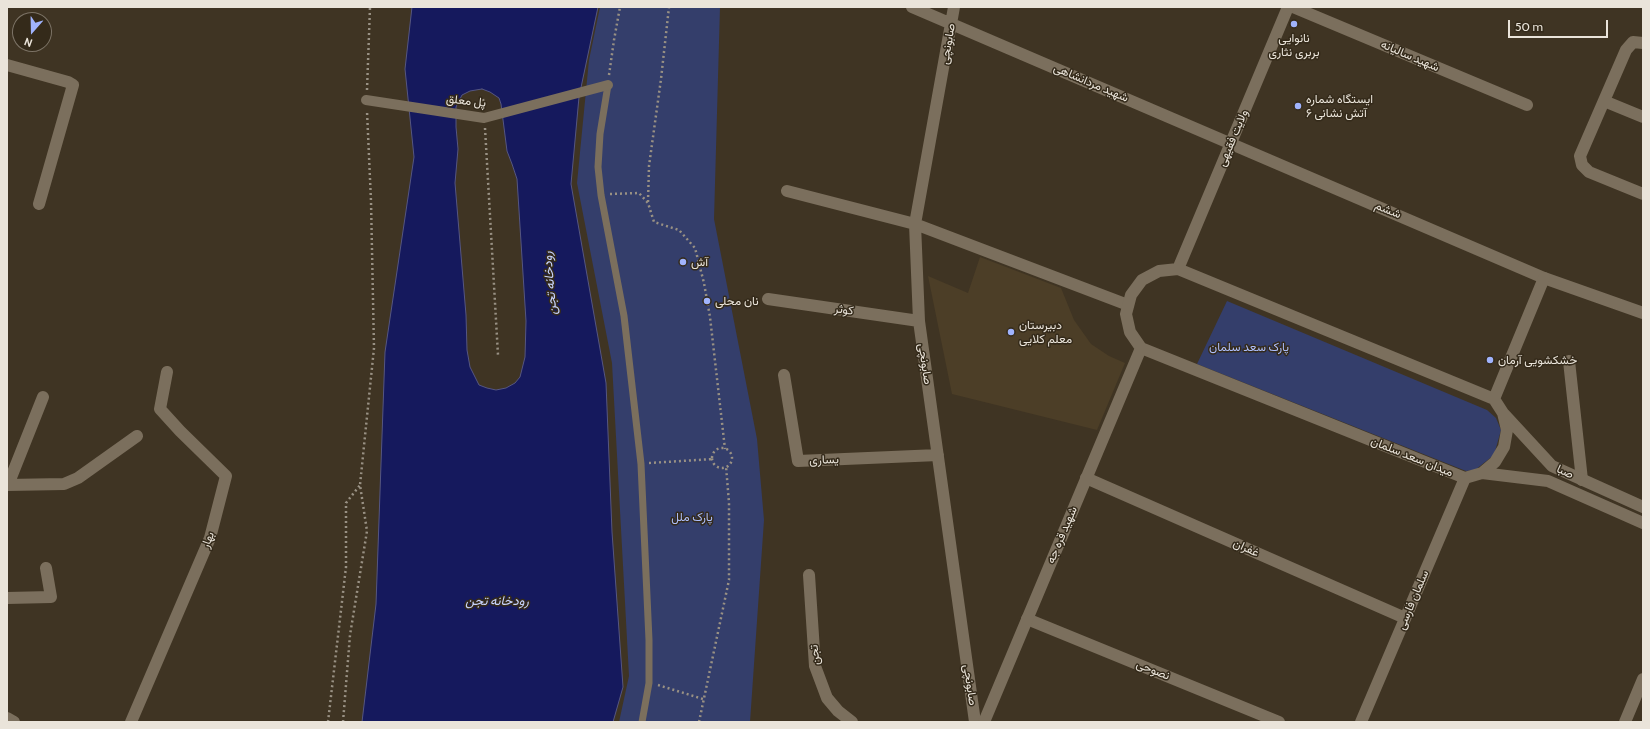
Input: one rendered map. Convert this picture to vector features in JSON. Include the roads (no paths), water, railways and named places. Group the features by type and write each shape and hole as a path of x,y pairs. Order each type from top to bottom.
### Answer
{"street":[{"name":"شهید مردانشاهی","path":"912,7 1231,142"},
{"name":"صابونچی","path":"954,7 915,224 919,321 975,722"},
{"name":"ولایت فقیهی","path":"1178,269 1288,7"},
{"name":"شهید سالیانه","path":"1293,7 1526,105"},
{"path":"1638,43 1626,50 1580,156 1582,165 1589,172 1643,194"},
{"path":"7,65 68,82 72,85 39,204"},
{"name":"پل معلق","path":"366,100 484,118 608,85"},
{"path":"1604,101 1643,117"},
{"name":"ششم","path":"1231,142 1544,278 1643,313"},
{"path":"787,191 915,224 1128,306"},
{"path":"1141,348 1130,332 1126,314 1131,295 1142,280 1159,271 1178,269 1494,399 1544,278"},
{"name":"کوثر","path":"768,298 919,321"},
{"name":"میدان سعد سلمان","path":"1141,348 1465,478 1482,473 1495,462 1504,448 1507,430 1503,414 1494,399"},
{"name":"شهید قره جه","path":"984,722 1141,348"},
{"path":"1569,361 1582,480"},
{"name":"بهار","path":"131,722 210,538 226,476 160,409 167,372"},
{"name":"یساری","path":"784,375 798,461 938,455"},
{"path":"43,397 8,485 64,484 78,478 137,436"},
{"name":"صبا","path":"1503,414 1552,466 1643,507"},
{"name":"صبا","path":"1482,473 1548,481 1643,523"},
{"name":"غفران","path":"1086,478 1405,618"},
{"name":"سلمان فارسی","path":"1361,722 1465,478"},
{"path":"7,598 51,597 46,568"},
{"name":"تجن","path":"809,575 815,666 828,698 838,711 852,722"},
{"name":"نصوحی","path":"1027,619 1279,722"},
{"path":"1625,722 1643,679"},
{"path":"7,718 14,722"}],"lane":[{"path":"608,85 600,134 598,167 601,195 624,316 641,464 649,683 642,722"}],"water":[{"name":"رودخانه تجن","path":"412,7 598,7 579,97 571,184 606,383 612,532 623,687 613,722 362,722 376,604 385,352 414,157 405,69","holes":["482,89 499,98 501,104 507,151 517,179 526,321 525,357 520,377 515,383 506,388 496,390 479,385 470,367 467,350 466,315 455,183 458,149 456,107 462,95 470,91"]}],"place":[{"name":"نانوایی بربری نثاری","path":"1294,24"},
{"name":"ایستگاه شماره ۶ آتش نشانی","path":"1298,106"},
{"name":"آش","path":"683,262"},
{"name":"نان محلی","path":"707,301"},
{"name":"دبیرستان معلم کلایی","path":"1011,332"},
{"name":"خشکشویی آرمان","path":"1490,360"}],"park label":[{"name":"پارک سعد سلمان","path":"1249,347"},
{"name":"پارک ملل","path":"692,517"}]}
